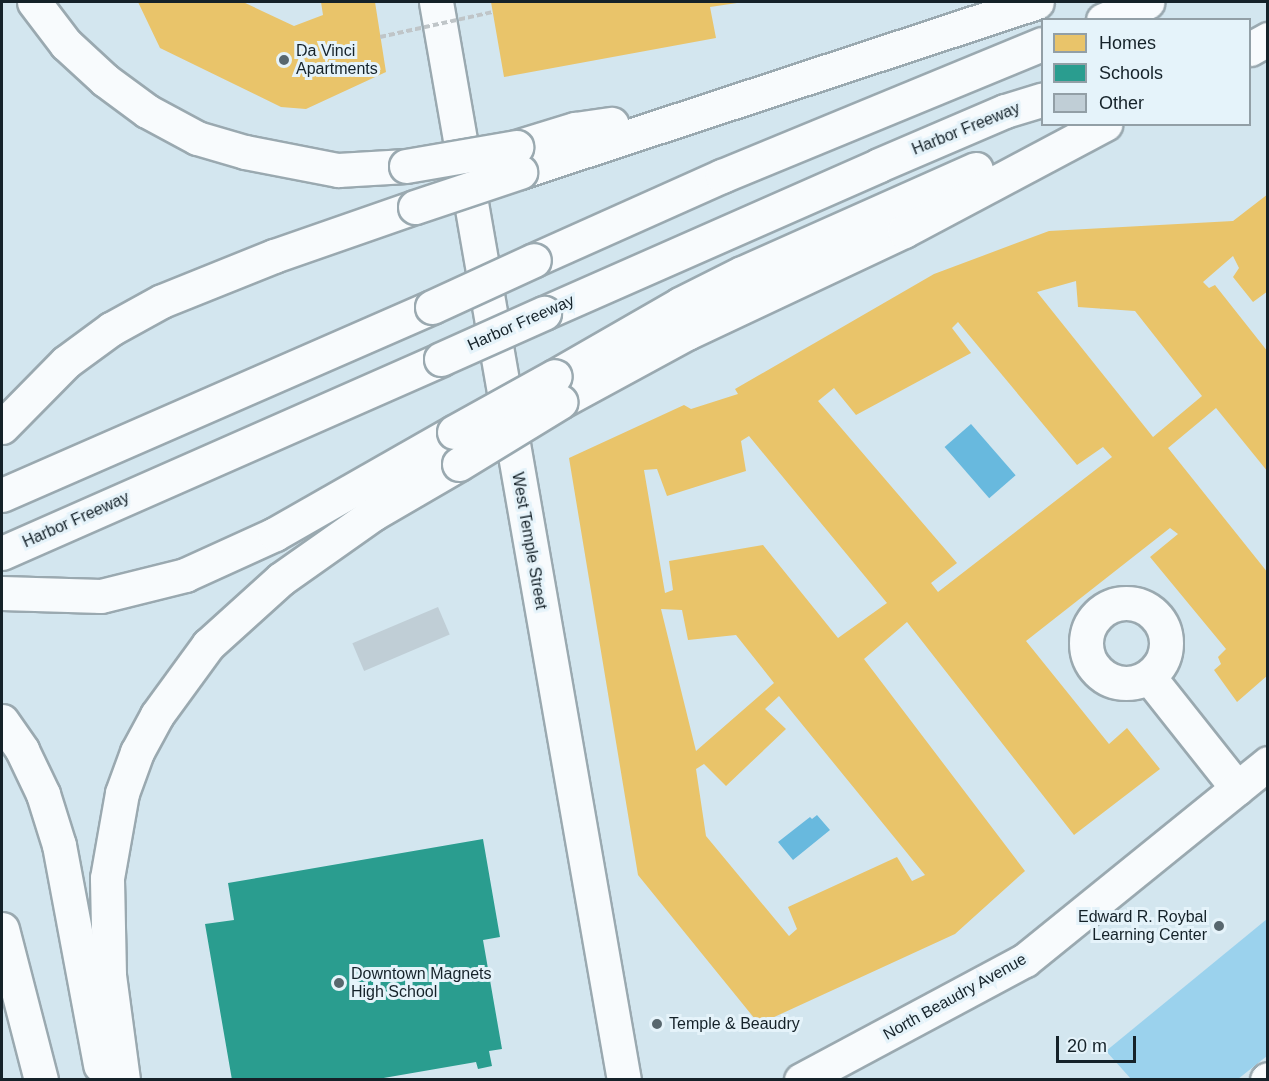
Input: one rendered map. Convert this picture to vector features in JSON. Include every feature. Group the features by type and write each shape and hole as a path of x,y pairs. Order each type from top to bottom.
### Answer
{"main road":[{"path":"33,2 66,44 105,80 147,111 197,138 245,152 338,171 518,160"},
{"name":"West Temple Street","path":"436,2 624,1080"},
{"path":"2,428 66,362 111,329 162,301 273,256 415,207 518,160 575,129 691,114 1037,2"},
{"path":"1108,18 1147,2"},
{"path":"1251,36 1268,30"},
{"path":"1251,46 1268,38"},
{"path":"2,495 432,307 723,176 1041,44"},
{"name":"Harbor Freeway","path":"2,554 890,160 1005,111 1041,100"},
{"path":"123,1080 110,975 107,878 122,793 147,733 181,679 241,613 324,547 459,464 558,389 680,304 742,273 1070,126"},
{"path":"2,593 101,596 185,575 228,558 454,432 687,333 904,231 1102,126"},
{"path":"1149,677 1237,788"},
{"path":"2,721 22,750 43,794 59,845 104,1080"},
{"name":"North Beaudry Avenue","path":"801,1080 1025,960 1268,763"},
{"path":"2,929 41,1080"}],"path":[{"path":"380,37 493,12"}],"shaded area":[{"path":"971,424 1016,475 989,498 945,447"},
{"path":"817,815 830,830 793,860 778,842 810,817 812,819"},
{"path":"1267,919 1267,1056 1238,1079 1131,1079 1106,1051"}],"building: Homes":[{"name":"Da Vinci Apartments","path":"138,2 243,2 294,26 323,15 321,2 375,2 386,72 306,109 281,107 160,48"},
{"path":"491,2 737,3 710,7 716,38 504,77"},
{"path":"1268,194 1268,291 1253,302 1233,277 1239,268 1233,256 1203,282 1209,288 1215,285 1268,352 1268,472 1216,408 1168,448 1268,573 1268,675 1237,702 1214,670 1221,664 1218,657 1226,649 1150,557 1178,534 1170,528 1026,641 1109,744 1127,728 1160,769 1074,835 907,622 864,659 1025,871 955,934 759,1024 638,875 569,458 684,405 691,409 738,394 735,389 934,274 1049,231 1233,221","holes":["1076,281 1078,307 1135,311 1202,396 1153,437 1037,292","958,322 1077,465 1103,447 1112,457 938,592 931,583 957,563 818,401 834,388 856,415 971,353 952,328","749,436 887,603 838,638 763,545 669,561 673,590 665,593 644,470 657,469 667,496 746,471 741,441","661,609 682,610 688,640 736,635 774,683 696,751","779,696 925,875 912,881 897,857 788,907 797,929 789,936 706,836 696,769 704,764 726,786 786,729 765,709"]}],"building: Schools":[{"path":"483,839 500,937 483,940 502,1049 489,1051 492,1066 478,1069 476,1062 372,1080 232,1080 205,924 234,920 228,883"}],"building: Other":[{"path":"438,607 450,635 364,671 352,643"}],"place":[{"name":"Da Vinci Apartments","path":"284,60"},
{"name":"Edward R. Roybal Learning Center","path":"1219,926"},
{"name":"Downtown Magnets High School","path":"339,983"},
{"name":"Temple & Beaudry","path":"657,1024"}]}
